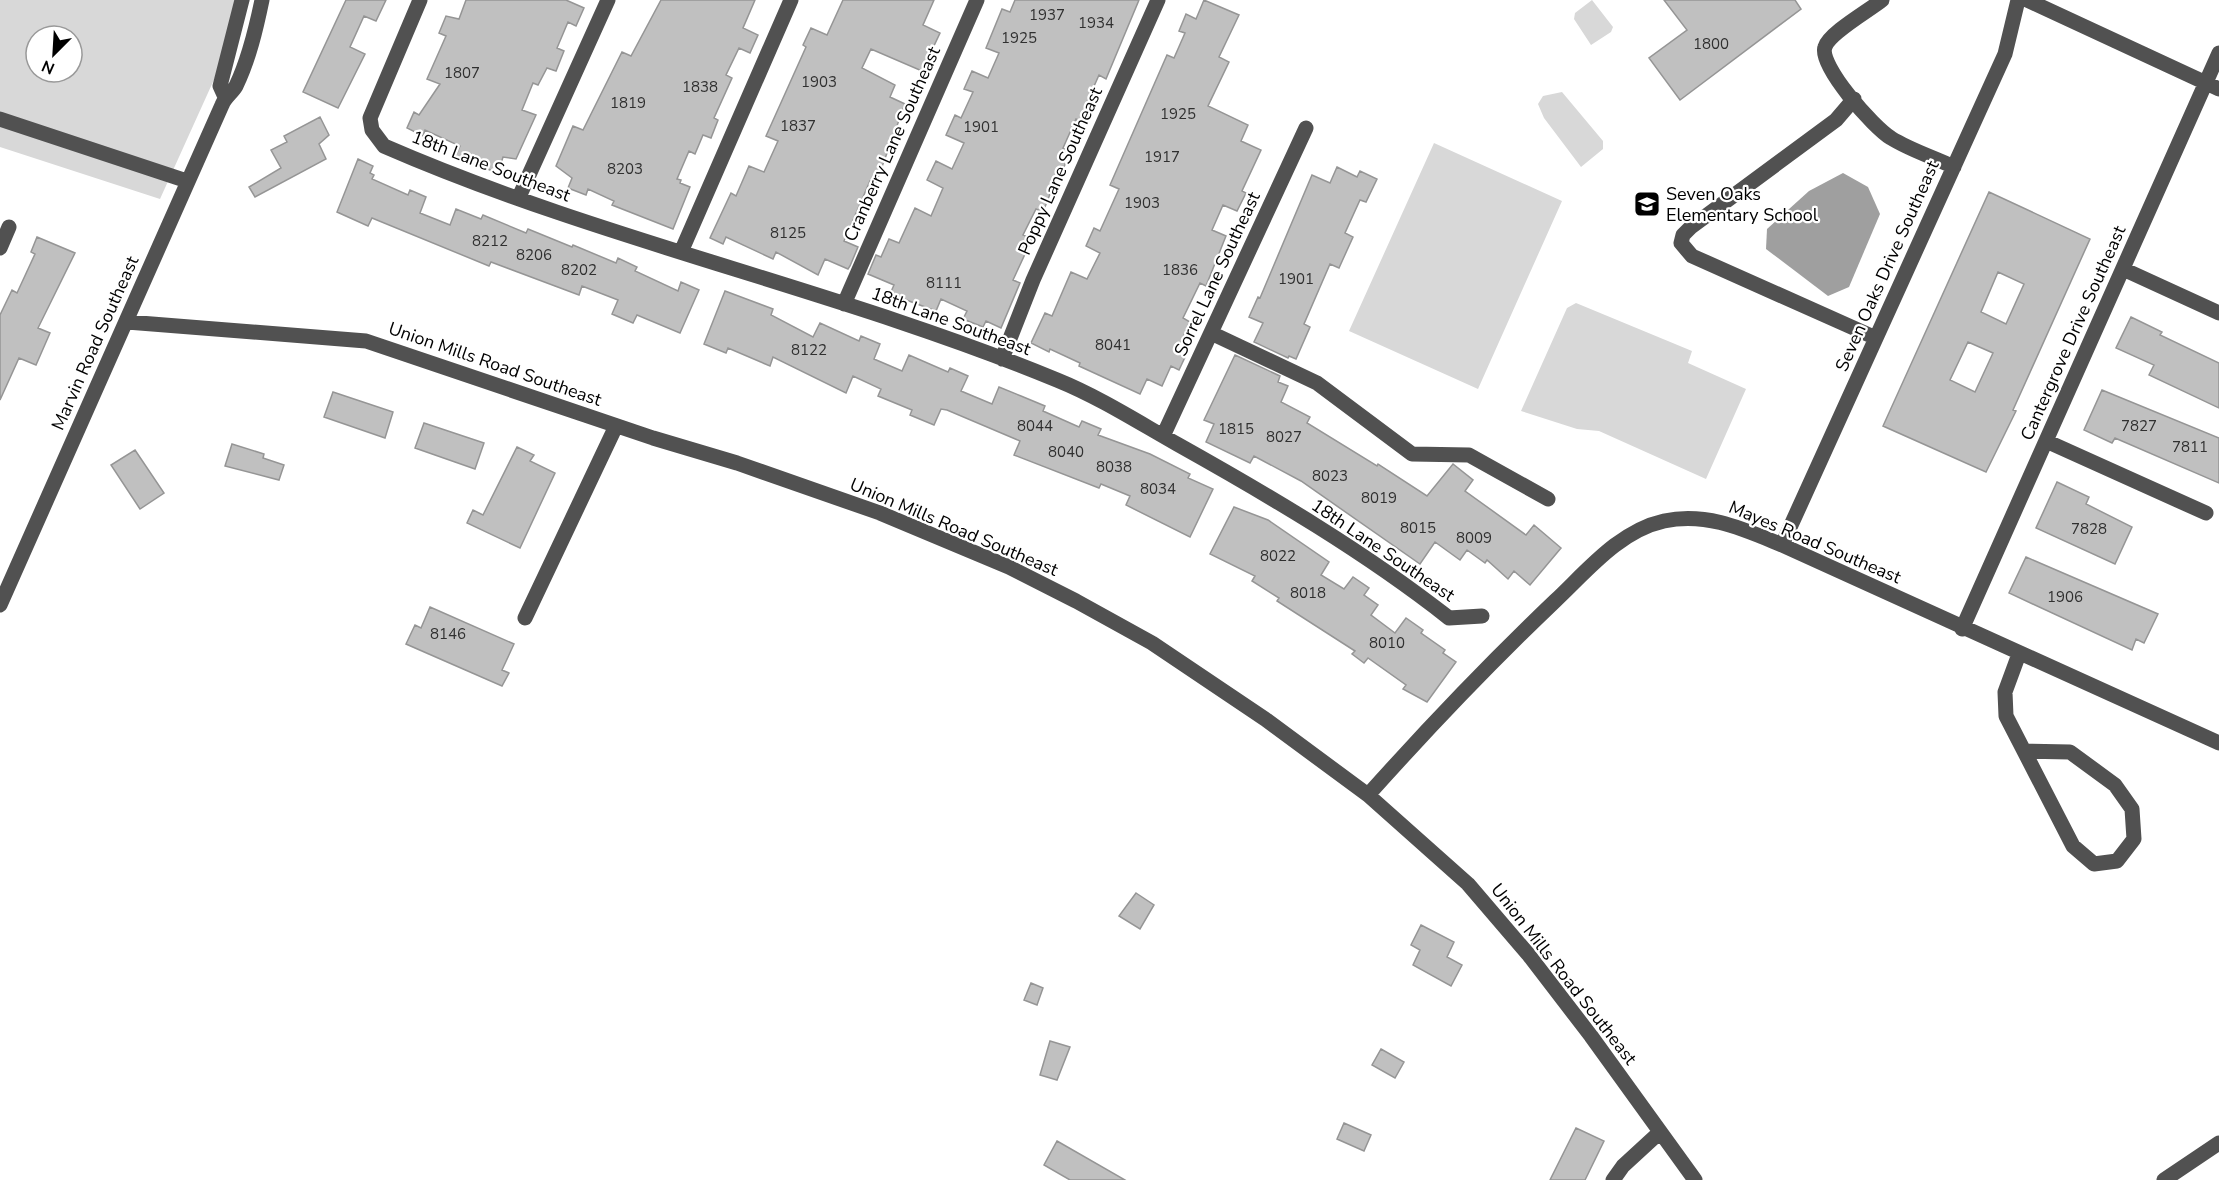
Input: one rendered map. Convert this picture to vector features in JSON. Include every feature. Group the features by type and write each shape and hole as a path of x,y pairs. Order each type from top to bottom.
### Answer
{"street":[{"name":"Marvin Road Southeast","path":"225,97 220,86 242,0"},
{"name":"Marvin Road Southeast","path":"0,605 225,97 234,90 247,59 262,0"},
{"name":"18th Lane Southeast","path":"420,0 381,87 370,118 372,130 384,146 600,227 910,325 1059,381 1256,488 1419,594 1449,618 1482,616"},
{"path":"519,197 608,0"},
{"path":"681,252 791,0"},
{"name":"Cranberry Lane Southeast","path":"844,304 977,0"},
{"name":"Poppy Lane Southeast","path":"1002,359 1033,280 1158,0"},
{"path":"1882,0 1831,38 1824,47 1825,61 1874,125 1889,137 1954,167"},
{"name":"Seven Oaks Drive Southeast","path":"1782,545 2005,54 2018,0"},
{"path":"2027,0 2212,86"},
{"name":"Cantergrove Drive Southeast","path":"1962,628 2123,268 2212,86 2219,53"},
{"path":"1854,99 1836,120 1691,227 1683,235 1681,243 1692,256 1876,338"},
{"path":"0,119 187,182"},
{"name":"Sorrel Lane Southeast","path":"1163,436 1306,128"},
{"path":"0,248 9,227"},
{"path":"2123,268 2219,313"},
{"name":"Union Mills Road Southeast","path":"127,322 366,341 616,426 737,463 880,513 1009,567 1152,643 1211,681 1368,795 1468,884 1528,954 1592,1036 1695,1180"},
{"path":"1211,333 1317,383 1412,454 1469,454 1548,499"},
{"path":"525,618 616,426"},
{"path":"2046,441 2206,513"},
{"name":"Mayes Road Southeast","path":"1368,795 1507,646 1609,550 1632,533 1663,521 1693,517 1730,523 1782,545 2219,743"},
{"path":"2019,654 2005,692 2006,716 2024,751 2073,846 2094,864 2117,861 2134,839 2132,809 2115,785 2070,752 2024,751"},
{"path":"1612,1180 1623,1166 1660,1132"},
{"path":"2164,1180 2219,1143"}],"shaded area":[{"path":"0,0 250,0 160,199 0,147"},
{"path":"1592,0 1613,27 1611,32 1591,45 1574,19 1575,13"},
{"path":"1562,92 1603,141 1603,149 1581,167 1544,118 1538,104 1543,96"},
{"path":"1434,143 1562,201 1478,389 1349,331"},
{"path":"1843,173 1868,187 1880,214 1849,287 1828,296 1766,249 1767,229 1809,191"},
{"path":"1576,303 1692,351 1688,363 1746,389 1706,479 1599,431 1577,429 1521,411 1567,308"}],"building":[{"path":"346,0 386,0 376,21 364,16 350,47 365,54 338,108 303,92"},
{"path":"466,0 566,0 584,8 576,26 568,22 557,48 564,51 556,71 547,68 538,85 533,83 522,110 536,115 516,159 503,157 498,173 455,157 460,146 425,130 423,136 407,128 414,112 419,115 440,84 427,79 446,36 439,33 446,16 459,19"},
{"path":"661,0 755,0 743,28 758,35 750,53 739,48 726,75 732,78 714,118 718,120 711,138 703,135 695,154 689,151 677,179 681,180 680,183 690,187 673,229 612,205 614,201 588,189 586,195 568,188 572,178 556,166 573,126 583,130 622,52 631,56"},
{"path":"843,0 934,0 923,25 940,33 922,71 871,49 862,68 895,85 890,97 905,104 876,183 870,181 844,241 858,247 850,266 848,269 825,259 818,275 776,252 773,259 726,237 723,244 710,238 731,193 736,196 749,166 764,172 778,141 766,136 806,47 803,45 811,28 827,35"},
{"path":"1015,0 1139,0 1106,79 1099,75 1087,102 1091,104 1083,122 1076,119 1063,148 1070,151 1064,167 1061,166 1043,212 1036,209 1023,235 1032,239 1013,280 1020,283 1001,328 986,321 983,327 963,319 967,311 941,299 936,311 890,294 894,285 868,274 876,255 881,257 889,239 899,243 915,208 931,216 943,188 927,180 936,161 952,169 964,143 946,135 955,115 961,118 973,92 964,89 972,71 988,78 999,53 986,48 1002,9 1010,12"},
{"path":"1204,0 1239,15 1219,57 1229,62 1208,106 1248,125 1241,141 1261,150 1242,191 1246,193 1237,211 1223,205 1212,230 1226,236 1206,286 1200,283 1183,318 1190,322 1177,350 1186,355 1179,370 1171,366 1162,386 1147,379 1140,394 1079,366 1080,363 1031,343 1045,313 1052,316 1071,272 1087,279 1100,253 1086,246 1094,228 1100,231 1119,189 1110,185 1167,55 1174,58 1185,33 1179,31 1186,14 1196,19"},
{"path":"1664,0 1795,0 1801,9 1680,100 1649,58 1687,30"},
{"path":"320,117 329,135 319,144 326,159 255,197 249,187 281,168 271,150 287,142 284,136"},
{"path":"358,159 373,166 370,173 374,175 372,179 408,195 410,190 426,197 420,213 450,225 456,209 481,219 483,215 526,233 528,229 572,247 573,245 616,263 618,258 637,267 635,271 678,291 681,282 699,290 680,333 637,315 633,323 612,314 618,300 582,286 579,295 491,262 489,266 372,218 368,226 337,212"},
{"path":"1337,167 1357,177 1360,171 1377,179 1366,202 1360,200 1345,233 1353,237 1339,268 1330,264 1304,324 1310,327 1296,359 1289,356 1288,358 1254,342 1263,323 1249,317 1258,297 1260,298 1312,175 1330,183"},
{"path":"1989,192 2090,239 2013,410 2016,411 1986,472 1883,426","holes":["1998,272 2024,284 2006,324 1981,312","1968,342 1993,353 1975,392 1950,380"]},
{"path":"37,237 75,253 38,328 50,333 36,365 19,358 0,400 0,315 12,290 17,293 35,254 31,252"},
{"path":"725,291 773,309 771,315 813,337 820,323 859,341 861,336 880,344 874,359 902,371 909,355 948,372 950,368 968,376 961,391 992,404 999,387 1045,406 1043,411 1079,427 1082,421 1101,429 1098,435 1150,454 1190,474 1188,478 1213,489 1190,537 1126,505 1130,496 1101,484 1099,488 1014,455 1020,441 947,410 941,409 934,425 910,415 912,410 878,396 881,389 853,376 846,393 773,357 770,366 728,348 726,353 704,344"},
{"path":"2131,317 2162,332 2160,335 2219,363 2219,408 2149,375 2154,365 2116,348"},
{"path":"1235,355 1280,376 1278,382 1288,386 1281,402 1310,417 1307,423 1377,466 1378,464 1427,496 1453,464 1473,480 1465,491 1526,535 1534,525 1561,548 1530,585 1514,571 1508,579 1487,560 1485,563 1467,550 1460,560 1435,542 1420,564 1301,481 1254,456 1250,463 1206,442 1214,424 1204,420"},
{"path":"2102,390 2219,438 2219,483 2115,438 2112,443 2084,430"},
{"path":"333,392 393,412 385,438 324,417"},
{"path":"424,423 484,443 475,469 415,448"},
{"path":"232,444 264,454 263,458 284,465 279,480 225,466"},
{"path":"517,447 534,455 530,461 555,473 520,548 467,523 473,510 483,515"},
{"path":"135,450 164,493 140,509 111,465"},
{"path":"2057,482 2089,497 2086,504 2132,527 2115,564 2036,528"},
{"path":"1234,507 1268,520 1329,562 1321,575 1344,589 1353,577 1369,588 1364,595 1378,605 1371,615 1395,633 1406,618 1423,630 1421,633 1445,650 1443,653 1456,662 1427,702 1403,689 1406,685 1368,658 1364,663 1352,654 1355,651 1277,601 1279,598 1252,581 1255,576 1210,554"},
{"path":"2026,557 2158,614 2144,643 2136,639 2132,650 2009,593"},
{"path":"430,607 514,644 502,670 509,673 502,686 406,644 415,625 421,628"},
{"path":"1136,893 1154,905 1140,929 1119,916"},
{"path":"1421,925 1454,942 1447,957 1462,965 1451,986 1413,965 1420,950 1411,945"},
{"path":"1031,983 1043,988 1037,1005 1024,1000"},
{"path":"1050,1041 1070,1047 1057,1080 1040,1075"},
{"path":"1381,1049 1404,1062 1395,1078 1372,1065"},
{"path":"1344,1123 1371,1135 1364,1151 1337,1139"},
{"path":"1576,1128 1604,1141 1585,1180 1550,1180"},
{"path":"1057,1141 1125,1180 1070,1180 1044,1165"}],"place":[{"name":"Seven Oaks Elementary School","path":"1647,204"}]}
